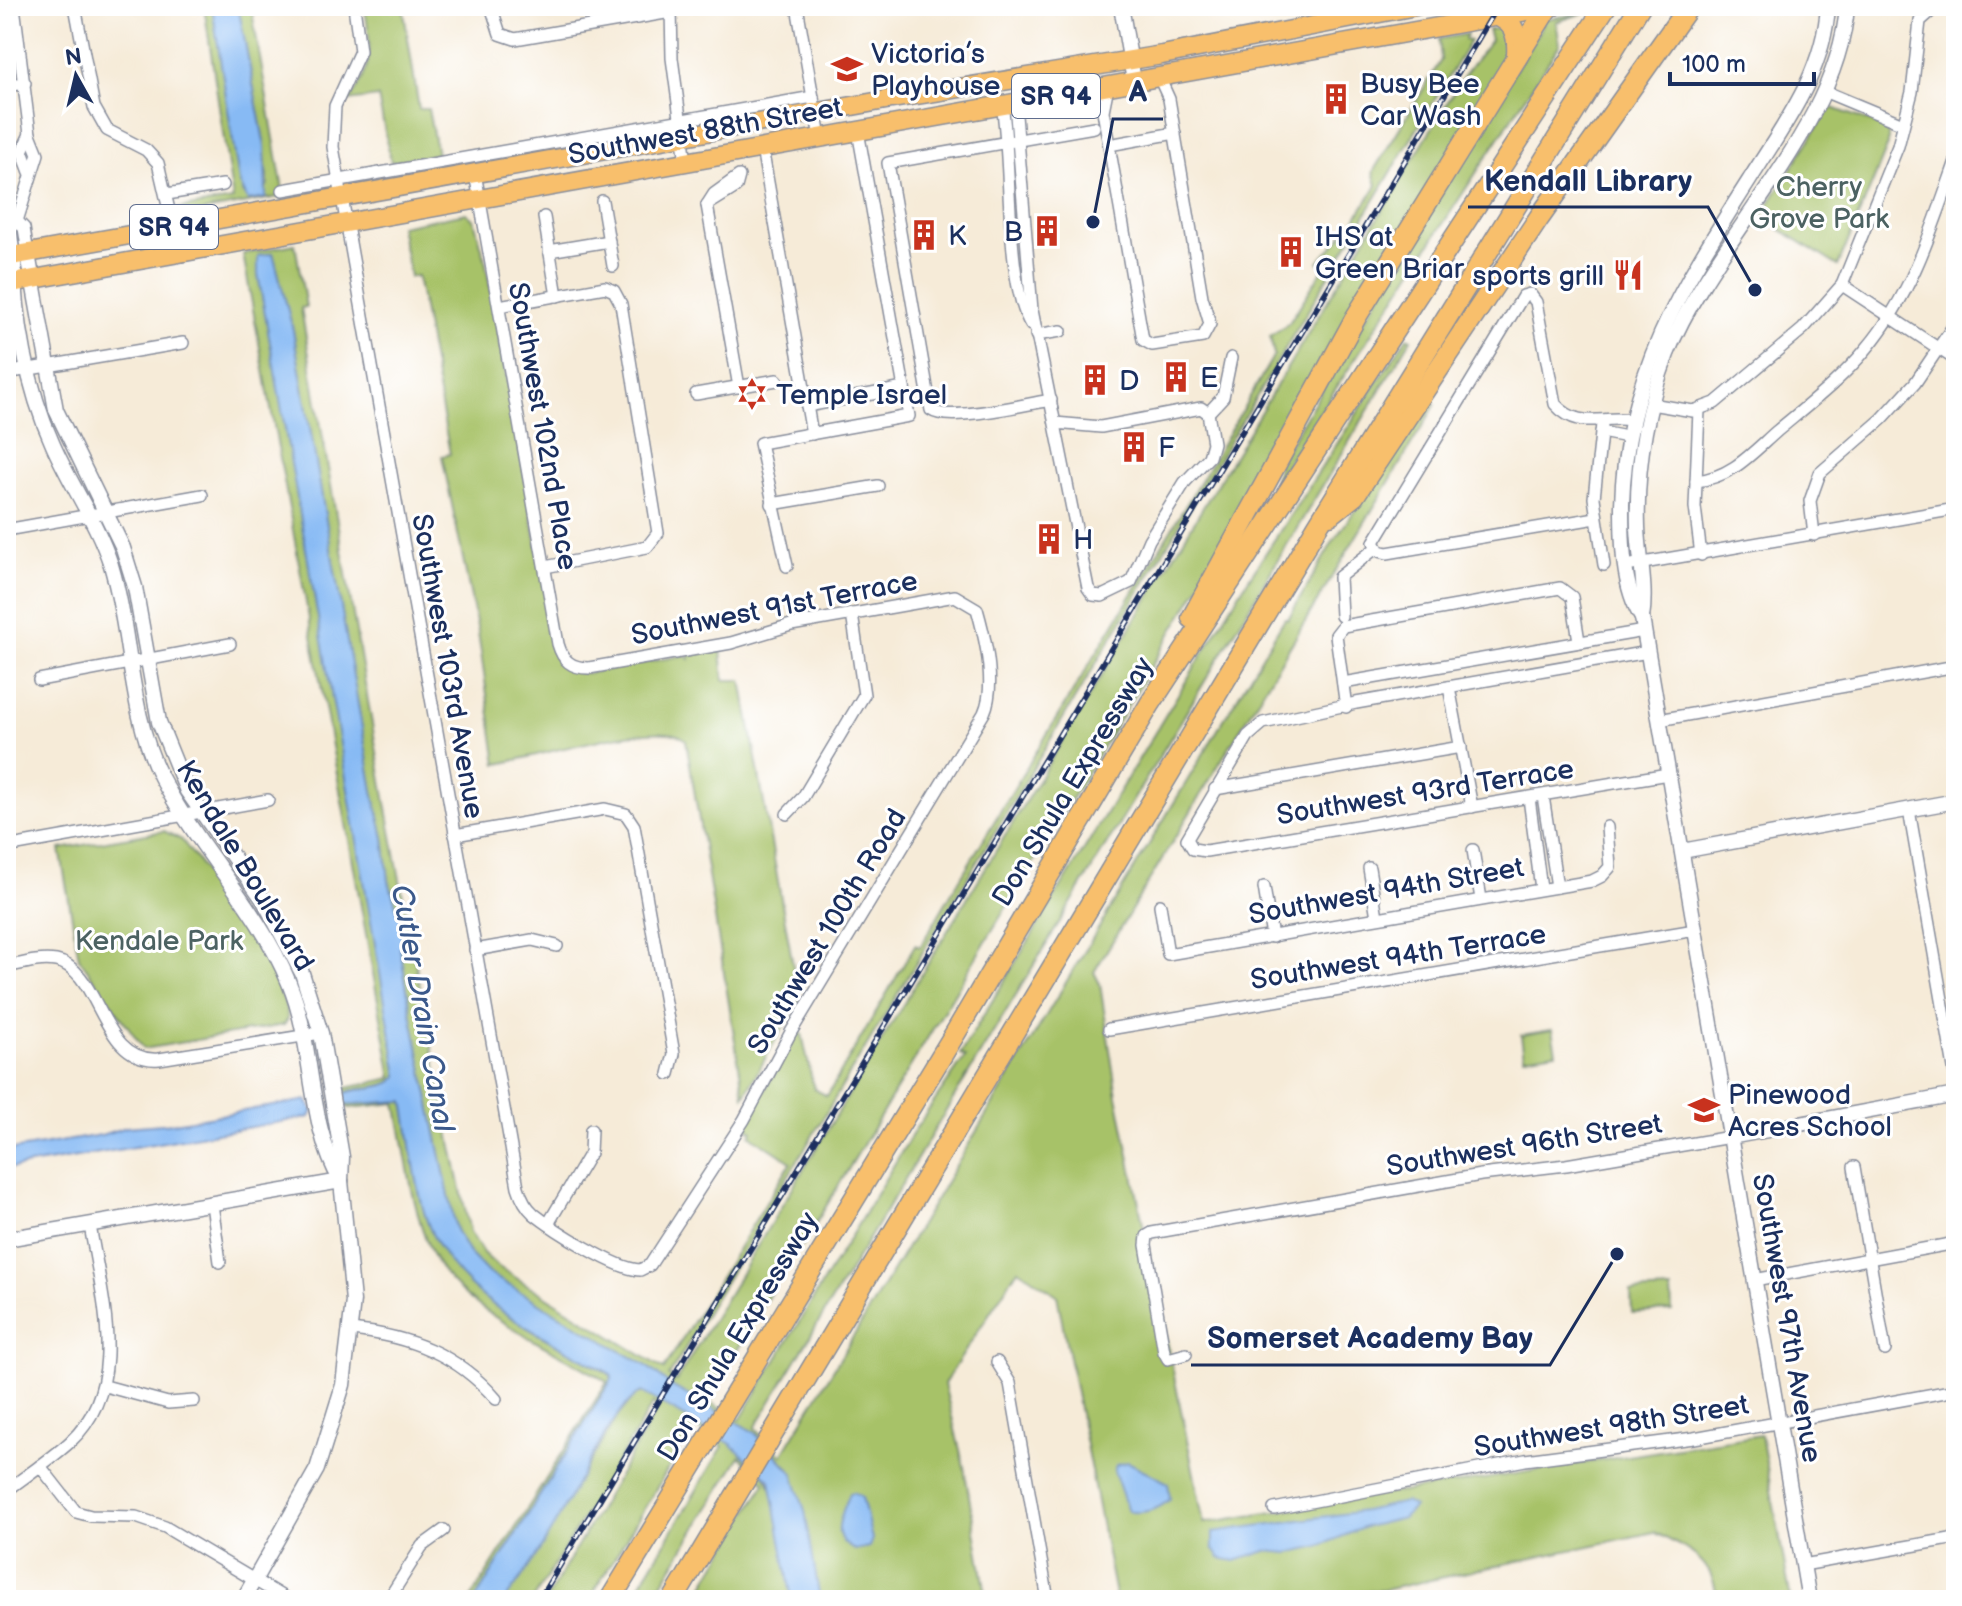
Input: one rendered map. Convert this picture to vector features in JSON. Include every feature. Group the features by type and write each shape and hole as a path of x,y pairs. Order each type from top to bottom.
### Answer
{"highway":[{"path":"1182,653 1196,608 1307,402 1409,228 1551,6"},
{"name":"Don Shula Expressway","path":"610,1600 1182,653 1606,6"},
{"path":"673,1600 1318,525 1640,6"},
{"path":"1318,525 1354,496 1539,218 1689,6"},
{"path":"1498,16 1510,24 1517,36 1517,57"}],"main road":[{"name":"Southwest 88th Street","path":"16,256 174,227 340,190 475,173 680,129 814,105 1130,60 1414,6"},
{"name":"Southwest 88th Street","path":"17,282 1551,6"},
{"path":"1362,40 1368,22 1379,13"}],"street":[{"path":"14,6 30,134 38,154 12,222 24,228 16,256"},
{"path":"75,6 96,114 107,130 155,158 167,194 179,253"},
{"name":"Southwest 103rd Avenue","path":"354,6 360,51 333,113 333,147 518,1187 533,1212 548,1224 620,1265 641,1270"},
{"path":"491,6 500,34 515,39 671,9 672,58 686,162"},
{"path":"797,6 820,138"},
{"path":"1121,6 1134,81"},
{"name":"Southwest 97th Avenue","path":"1809,1600 1622,513 1630,420 1658,334 1688,278 1808,85 1822,47 1828,6"},
{"name":"Southwest 97th Avenue","path":"1633,565 1638,485 1651,404 1672,342 1702,286 1826,92 1840,53 1847,6"},
{"path":"1635,399 1680,410 1699,410 1715,403 1788,343 1842,285 1877,204 1903,124 1924,15 1937,6"},
{"path":"1108,86 1103,111 1143,340 1152,345 1203,337 1210,324 1202,297 1169,99 1159,77"},
{"path":"6,86 25,83"},
{"path":"1808,85 1903,124"},
{"path":"1009,104 1026,274 1036,334 1088,588 1091,594 1100,596 1133,580 1149,540 1185,482 1209,457 1213,443 1208,413 1201,408 1101,427 1055,423"},
{"path":"1051,400 939,414 928,404 888,163 1094,127"},
{"name":"Southwest 88th Street","path":"283,190 340,190 680,129"},
{"path":"787,566 760,443 909,416 858,131"},
{"path":"1109,145 1175,133"},
{"path":"762,148 812,434"},
{"path":"736,153 739,176 736,187 707,205 739,387"},
{"path":"1696,481 1718,478 1741,462 1843,373 1889,318 1923,250 1956,161"},
{"name":"Southwest 102nd Place","path":"475,173 560,651 570,665 589,668"},
{"path":"167,194 223,185"},
{"path":"602,201 613,266"},
{"path":"544,217 557,296"},
{"path":"549,251 609,241"},
{"name":"Kendale Boulevard","path":"16,256 29,369 47,431 90,515 114,576 148,747 185,817 273,949 313,1034"},
{"path":"1688,278 1702,286"},
{"name":"Kendale Boulevard","path":"17,282 46,366 56,410 108,512 135,587 146,661 159,722 171,758 203,814 281,929 302,973 313,1034 327,1159 341,1181 351,1262 351,1330 343,1385 322,1455 243,1600"},
{"path":"1842,285 1956,360"},
{"path":"499,306 605,287 614,291 621,304 659,528 656,539 647,547 545,567"},
{"path":"1376,548 1375,536 1523,296 1532,295 1536,302 1555,404 1573,417 1627,437"},
{"path":"1814,535 1810,501 1820,473 1882,419 1940,350 1956,322"},
{"path":"1036,334 1061,331"},
{"path":"6,373 183,343"},
{"path":"1208,413 1223,397 1231,358"},
{"path":"696,394 777,380"},
{"path":"807,406 904,388"},
{"path":"1699,410 1695,517 1701,555"},
{"path":"1604,565 1596,518 1595,482 1601,428 1612,419 1630,420"},
{"path":"772,504 878,486"},
{"path":"6,530 202,495"},
{"path":"1633,565 1956,509"},
{"path":"1376,548 1387,553 1596,518"},
{"path":"1341,616 1339,577 1376,548"},
{"path":"1346,702 1337,631 1346,626 1556,588 1566,590 1572,597 1579,641"},
{"name":"Southwest 91st Terrace","path":"589,668 731,643 791,625 951,596 968,601"},
{"name":"Southwest 100th Road","path":"641,1270 650,1265 744,1120 794,1028 984,713 989,680 978,612 968,601"},
{"path":"787,814 803,797 864,695 852,614"},
{"path":"1343,683 1579,641 1643,625"},
{"path":"39,680 230,644"},
{"path":"1215,789 1258,726 1346,702 1648,652"},
{"path":"1659,720 1956,666"},
{"path":"1449,687 1472,807"},
{"path":"1215,789 1461,747"},
{"name":"Southwest 93rd Terrace","path":"1215,789 1188,833 1190,846 1206,851 1668,774"},
{"path":"1543,796 1557,887"},
{"path":"1529,798 1541,889"},
{"path":"6,847 268,800"},
{"path":"1682,851 1956,801"},
{"path":"455,835 605,809 623,811 634,826 674,1054 669,1074"},
{"path":"1909,810 1956,1080"},
{"name":"Southwest 94th Street","path":"1160,905 1168,954 1272,937 1592,881 1609,869 1612,857 1607,827"},
{"path":"1473,850 1481,899"},
{"path":"1369,868 1377,917"},
{"path":"1264,887 1272,937"},
{"name":"Southwest 94th Terrace","path":"1109,1029 1695,930"},
{"path":"475,950 532,940 557,946"},
{"path":"6,967 50,960 70,968 123,1046 141,1059 159,1059 313,1034"},
{"name":"Southwest 96th Street","path":"1186,1354 1168,1359 1164,1352 1155,1314 1147,1236 1172,1228 1465,1177 1566,1165 1956,1095"},
{"path":"548,1224 590,1153 591,1130"},
{"path":"1854,1167 1885,1350"},
{"path":"6,1239 341,1181"},
{"path":"212,1204 220,1262"},
{"path":"6,1491 72,1440 105,1386 108,1337 90,1225"},
{"path":"1754,1280 1956,1243"},
{"path":"351,1330 416,1341 479,1380 496,1399"},
{"path":"997,1362 1010,1383 1048,1600"},
{"path":"105,1386 168,1403 194,1401"},
{"name":"Southwest 98th Street","path":"1274,1509 1525,1460 1619,1450 1956,1390"},
{"path":"40,1466 76,1512 155,1523 288,1600"},
{"path":"388,1600 422,1546 444,1530"},
{"path":"1803,1565 1956,1538"}],"green space":[{"path":"204,6 212,6 244,195 259,197 268,185 263,136 238,6 251,6 284,196 183,215 176,209 233,200"},
{"path":"364,6 403,6 419,109 428,109 437,154 391,162 378,97 348,101 367,68 369,32"},
{"path":"1583,13 1556,22 1560,44 1275,482 1278,463 1546,19"},
{"path":"1504,27 1514,44 1219,554 810,1233 802,1246 798,1245 708,1401 740,1420 916,1128 965,1057 960,1054 1242,589 1407,337 1411,339 755,1428 782,1455 1285,618 1288,619 1334,540 1431,402 1436,404 1094,972 1100,984 1117,1096 1204,1523 1761,1435 1791,1600 1717,1600 1711,1574 1697,1557 1654,1532 1384,1590 1295,1600 1116,1600 1057,1295 1018,1269 944,1384 964,1467 987,1600 695,1600 765,1483 740,1456 652,1600 631,1600 723,1446 694,1426 589,1600 546,1600 658,1408 653,1404 533,1600 505,1600 618,1416 635,1395 642,1392 721,1436 756,1466 769,1482 776,1500 790,1469 754,1432 673,1387 645,1365 488,1273 468,1252 456,1230 413,1023 400,949 402,930 389,881 384,838 373,792 293,330 273,254 258,256 258,274 399,1076 386,1084 353,1090 338,1097 341,1089 392,1078 243,254 295,244 306,307 301,308 380,771 470,1232 483,1253 497,1266 664,1369 791,1162 750,1135 753,1131 745,1126 797,1031 802,1034 814,1089 827,1096 915,945 920,947 1231,430 1274,355 1270,336 1289,323 1325,266 1319,262 1355,220 1377,185 1373,172 1441,60 1439,39 1467,34 1465,39 1470,41 709,1308 669,1376 676,1381 1462,78 1491,40 1488,30"},
{"name":"Cherry Grove Park","path":"1833,108 1881,126 1888,133 1888,145 1838,266 1761,217 1827,112"},
{"path":"466,213 474,220 485,259 557,655 570,669 589,673 685,655 690,659 690,654 721,649 724,680 742,680 799,999 744,1096 686,740 673,734 652,732 625,735 497,764 478,632 442,456 450,454 417,276 410,277 400,226"},
{"name":"Kendale Park","path":"164,831 182,840 260,951 283,998 288,1019 284,1025 144,1049 79,958 60,849"},
{"path":"1552,1030 1556,1052 1524,1057 1521,1035"},
{"path":"404,1101 425,1215 438,1244 455,1270 502,1311 611,1375 612,1379 475,1600 470,1600 607,1382 485,1310 444,1273 431,1252 418,1216 396,1103 350,1108 339,1105"},
{"path":"1671,1290 1672,1311 1632,1313 1631,1292"}],"water":[{"path":"212,6 238,6 265,147 266,198 248,201 239,181"},
{"path":"273,253 293,330 373,791 384,838 389,881 403,930 400,949 413,1023 456,1230 468,1252 488,1273 645,1365 673,1387 754,1432 793,1473 805,1511 820,1600 792,1600 770,1480 731,1444 642,1392 631,1400 604,1437 544,1543 505,1600 475,1600 612,1379 611,1374 502,1311 455,1269 437,1244 425,1215 404,1101 339,1105 338,1097 345,1093 379,1087 398,1076 258,274 258,256"},
{"path":"307,1100 313,1111 310,1117 6,1169 6,1151 101,1135 126,1127 174,1123"},
{"path":"1128,1462 1168,1483 1170,1499 1150,1510 1128,1511 1114,1471 1116,1465"},
{"path":"850,1493 862,1497 872,1539 869,1547 855,1550 846,1545 839,1533 843,1509"},
{"path":"1405,1502 1414,1507 1403,1518 1365,1527 1319,1546 1288,1553 1266,1551 1235,1561 1220,1558 1213,1548 1213,1532 1364,1511"}],"railway":[{"path":"539,1600 1498,6"}],"place":[{"name":"Victoria’s Playhouse","path":"847,69"},
{"name":"Busy Bee Car Wash","path":"1336,99"},
{"name":"A","path":"1093,222"},
{"name":"B","path":"1047,231"},
{"name":"K","path":"924,235"},
{"name":"IHS at Green Briar","path":"1291,252"},
{"name":"sports grill","path":"1628,275"},
{"name":"Kendall Library","path":"1755,290"},
{"name":"E","path":"1176,377"},
{"name":"D","path":"1095,380"},
{"name":"Temple Israel","path":"752,394"},
{"name":"F","path":"1134,447"},
{"name":"H","path":"1049,539"},
{"name":"Pinewood Acres School","path":"1704,1110"},
{"name":"Somerset Academy Bay","path":"1617,1254"}],"water label":[{"name":"Cutler Drain Canal","path":"423,1008"}]}
